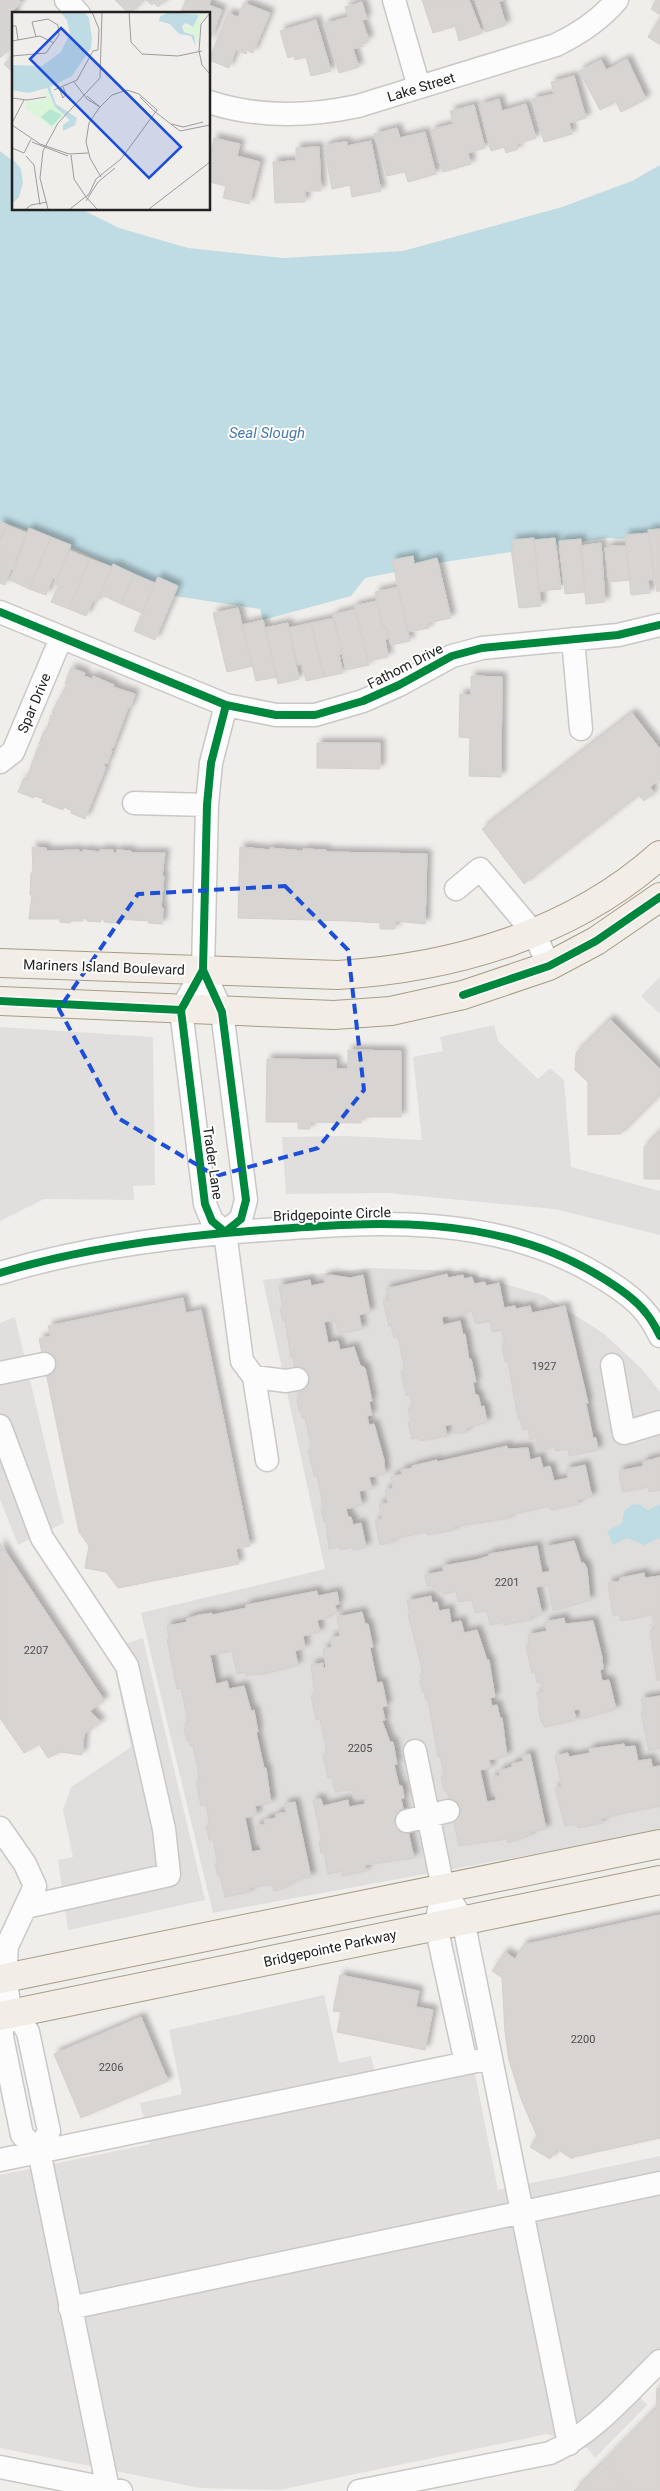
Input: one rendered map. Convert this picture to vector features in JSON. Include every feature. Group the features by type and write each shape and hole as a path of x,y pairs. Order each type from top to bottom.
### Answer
{"main road":[{"name":"Mariners Island Boulevard","path":"0,964 338,974 387,972 437,963 486,950 534,933 577,912 617,887 660,855"},
{"path":"0,1001 222,1012 334,1015 391,1011 454,998 549,966 596,941 660,897"},
{"path":"2,1978 660,1844"},
{"name":"Bridgepointe Parkway","path":"6,2015 660,1880"}],"street":[{"path":"66,0 77,12"},
{"path":"394,0 419,87"},
{"name":"Lake Street","path":"210,102 259,113 296,115 329,112 358,106 556,45 590,26 617,0"},
{"name":"Fathom Drive","path":"0,612 226,705 276,716 315,715 363,701 400,686 452,656 482,648 618,635 660,625"},
{"name":"Spar Drive","path":"0,762 14,752 61,638"},
{"path":"573,639 581,729"},
{"name":"Trader Lane","path":"203,970 181,1010 205,1204 212,1221 225,1232 241,1219 246,1200 222,1012 203,970 207,805 211,763 226,705"},
{"path":"134,803 207,805"},
{"path":"456,889 480,869 534,933 549,966"},
{"name":"Bridgepointe Circle","path":"0,1273 43,1262 146,1242 225,1232 367,1223 436,1226 492,1234 529,1243 586,1268 622,1291 653,1317 660,1336"},
{"path":"225,1232 242,1361 254,1377 267,1460"},
{"path":"0,1373 44,1364"},
{"path":"612,1365 624,1433 660,1422"},
{"path":"254,1377 286,1381 296,1379"},
{"path":"0,1426 42,1538 127,1666 164,1829 169,1874 26,1907"},
{"path":"415,1751 443,1888 463,1920 568,2444"},
{"path":"0,1828 25,1864 35,1886 7,1946 2,1978 6,2015 2,2028 2,2037 22,2135 39,2151 70,2308 114,2490 0,2467"},
{"path":"443,1888 436,1926 466,2063"},
{"path":"0,2160 491,2058"},
{"path":"70,2308 660,2183"},
{"path":"359,2491 550,2452 568,2444 587,2432 660,2361"}],"highlighted area":[{"path":"285,886 348,950 364,1090 318,1148 216,1176 118,1118 59,1009 138,894"}],"shaded area":[{"path":"660,977 660,1014 641,996"},
{"path":"494,1025 498,1041 538,1079 550,1068 564,1080 571,1167 660,1191 660,1235 554,1209 387,1193 286,1194 282,1137 350,1136 422,1140 413,1057 443,1051 440,1037"},
{"path":"0,1027 153,1037 155,1185 133,1186 134,1200 44,1199 0,1221"},
{"path":"370,1268 460,1271 543,1295 603,1333 642,1369 660,1392 660,1831 213,1913 141,1613 325,1569 263,1280"},
{"path":"15,1317 64,1523 18,1545 0,1499 0,1323"},
{"path":"143,1638 205,1900 68,1930 58,1860 73,1857 63,1810 71,1787 131,1747 111,1649"},
{"path":"324,1995 339,2063 371,2056 379,2094 475,2074 498,2190 660,2156 660,2372 637,2394 647,2405 595,2458 587,2448 547,2434 279,2490 200,2488 0,2448 0,2175 150,2144 140,2103 182,2094 169,2030"}],"water":[{"name":"Seal Slough","path":"0,151 12,160 12,210 83,210 119,228 188,248 283,258 403,251 562,207 632,181 660,165 660,541 607,538 444,562 365,578 351,596 263,620 260,609 175,596 59,542 0,521"},
{"path":"634,1504 648,1510 660,1504 660,1538 644,1545 627,1538 613,1545 607,1531 622,1523 624,1511"}],"building":[{"path":"0,0 19,0 21,3 12,12 12,46 0,58"},
{"path":"115,0 143,0 131,12 127,12"},
{"path":"146,0 166,0 158,7"},
{"path":"186,0 211,0 209,5 222,10 210,40 210,12 181,12"},
{"path":"422,0 469,0 482,33 459,41 455,26 433,33"},
{"path":"475,0 504,0 499,2 506,25 486,32"},
{"path":"656,0 660,0 660,15 651,9"},
{"path":"362,2 367,19 362,20 369,40 362,42 363,46 353,49 359,67 339,73 324,24 348,17 345,7"},
{"path":"244,3 270,13 253,53 247,50 246,54 236,50 229,68 210,60 210,58 228,13 238,17"},
{"path":"660,18 660,45 648,37"},
{"path":"316,20 331,71 311,76 306,57 295,60 294,56 288,58 280,31"},
{"path":"12,57 12,72 4,64"},
{"path":"627,59 646,99 621,112 616,102 600,110 579,71 601,60 606,70"},
{"path":"574,76 586,118 569,123 572,134 544,142 532,99 554,94 551,82"},
{"path":"499,99 502,111 526,104 536,138 517,144 518,149 506,153 504,147 491,151 479,105"},
{"path":"474,105 485,148 468,153 471,164 443,172 431,130 453,124 450,111"},
{"path":"397,128 400,138 425,132 436,174 408,182 405,172 387,176 374,134"},
{"path":"214,138 240,144 237,156 260,162 249,204 223,198 226,186 210,182 210,156"},
{"path":"371,141 381,191 352,197 350,185 332,189 324,147 335,143 347,142 347,146"},
{"path":"319,147 321,191 305,191 305,202 275,203 273,162 296,161 296,148"},
{"path":"0,522 7,525 0,541"},
{"path":"7,525 27,533 15,561 17,562 14,570 11,569 5,585 0,583 0,541"},
{"path":"29,528 51,537 29,589 10,580"},
{"path":"660,529 660,591 657,592 648,530"},
{"path":"649,533 654,579 648,580 650,593 631,595 625,535"},
{"path":"51,537 71,545 57,580 53,578 46,595 29,589"},
{"path":"534,538 541,606 519,608 511,548 513,548 512,540"},
{"path":"555,538 561,589 539,591 534,540"},
{"path":"581,539 585,592 565,594 559,541"},
{"path":"601,543 605,602 586,604 580,546"},
{"path":"610,546 626,546 630,580 609,582 605,548 610,548"},
{"path":"69,550 90,559 69,609 51,602 58,586 55,584"},
{"path":"413,556 414,564 437,558 451,618 428,623 429,628 408,632 392,560"},
{"path":"90,559 112,567 97,602 93,601 86,616 69,609"},
{"path":"113,564 134,574 121,604 100,594"},
{"path":"134,574 155,583 142,613 121,604"},
{"path":"158,577 178,586 155,640 134,631"},
{"path":"398,587 410,641 391,645 387,628 383,628 375,592"},
{"path":"377,601 383,628 386,628 388,639 385,639 388,657 368,661 354,606"},
{"path":"238,608 252,666 227,672 213,613"},
{"path":"355,609 369,665 346,670 333,615"},
{"path":"334,618 342,654 339,655 343,673 324,677 311,623"},
{"path":"263,620 277,677 256,681 242,625"},
{"path":"288,623 299,679 278,684 265,628"},
{"path":"311,623 324,677 306,681 302,664 298,665 289,628"},
{"path":"71,668 85,673 84,676 92,679 93,676 114,685 113,687 135,694 113,748 110,750 112,751 107,764 105,763 104,766 106,767 85,819 71,813 72,811 64,807 63,810 42,802 43,799 18,792 24,778 26,780 38,747 41,748 39,744 44,731 46,732 51,715 53,716 55,713 52,712 67,684 65,683"},
{"path":"471,676 502,677 501,777 469,776 470,738 459,737 460,694 471,695"},
{"path":"632,713 660,749 660,779 650,787 654,793 644,801 639,795 524,884 482,829"},
{"path":"317,743 380,743 380,769 317,768"},
{"path":"32,847 46,848 46,851 79,850 79,852 83,852 83,850 100,852 100,850 113,850 113,853 117,853 117,850 131,851 131,853 165,853 162,876 164,876 161,908 163,908 162,924 148,923 149,921 117,919 117,923 104,922 104,919 101,919 100,922 87,921 87,919 83,918 83,921 71,921 70,923 60,922 60,919 29,919 32,895 30,895 31,873 33,873"},
{"path":"240,847 270,850 270,848 303,851 303,849 326,850 326,852 427,854 425,924 395,921 395,929 380,929 380,923 238,918"},
{"path":"610,1019 660,1069 660,1094 620,1134 588,1135 588,1082 575,1070 576,1053"},
{"path":"348,1050 401,1051 401,1117 361,1117 361,1123 310,1122 310,1129 298,1129 298,1122 266,1122 267,1059 336,1060 336,1069 348,1069"},
{"path":"660,1131 660,1179 644,1179 644,1147"},
{"path":"447,1274 448,1278 463,1275 464,1279 472,1277 474,1284 485,1282 486,1286 499,1283 504,1308 515,1306 516,1309 530,1306 532,1313 565,1306 588,1403 586,1404 593,1438 596,1438 598,1450 569,1456 568,1449 556,1451 555,1447 539,1451 536,1438 530,1440 528,1429 523,1430 520,1419 518,1419 508,1361 505,1362 502,1346 505,1345 502,1330 492,1332 490,1321 475,1324 472,1311 442,1317 443,1325 460,1321 463,1335 465,1334 469,1360 471,1359 476,1382 473,1382 475,1395 478,1395 481,1407 484,1406 487,1422 466,1428 466,1432 454,1434 452,1424 445,1426 447,1436 420,1441 419,1438 412,1439 408,1422 411,1422 408,1409 413,1408 410,1395 406,1396 401,1372 405,1371 398,1337 394,1338 391,1325 389,1326 383,1301 389,1300 386,1289"},
{"path":"331,1275 350,1278 363,1275 370,1312 359,1315 362,1329 338,1334 335,1320 324,1322 328,1343 338,1341 340,1350 354,1347 360,1365 365,1368 372,1401 369,1402 372,1415 367,1416 369,1425 374,1424 384,1460 385,1474 369,1477 372,1489 359,1491 362,1505 346,1509 353,1525 361,1523 366,1547 353,1550 353,1547 340,1550 340,1547 329,1549 326,1522 324,1522 321,1509 324,1509 317,1476 314,1476 308,1450 312,1450 305,1417 302,1418 301,1411 299,1411 297,1399 300,1392 293,1358 291,1358 285,1321 283,1321 280,1309 283,1309 279,1286 310,1280 311,1286 325,1283 323,1277"},
{"path":"183,1298 186,1313 201,1310 250,1546 236,1549 239,1564 118,1588 106,1572 85,1568 89,1546 79,1532 39,1339 51,1336 48,1326"},
{"path":"507,1446 508,1449 528,1448 530,1460 540,1457 543,1468 550,1466 554,1481 568,1478 566,1469 585,1465 592,1497 577,1500 578,1504 551,1510 550,1506 509,1515 510,1518 453,1527 454,1530 427,1535 426,1532 392,1539 393,1542 380,1545 375,1521 382,1519 379,1504 388,1503 385,1490 393,1488 391,1477 402,1474 401,1470 413,1468 412,1466"},
{"path":"660,1457 660,1490 649,1492 648,1487 622,1492 619,1471 643,1466 643,1462"},
{"path":"574,1541 581,1563 584,1563 587,1569 590,1600 553,1611 548,1585 536,1587 542,1614 530,1617 531,1620 504,1625 504,1622 490,1625 487,1611 475,1613 472,1600 458,1602 456,1591 443,1594 442,1590 438,1592 432,1589 432,1585 427,1586 425,1575 444,1571 442,1566 476,1560 489,1556 489,1554 537,1546 542,1573 550,1571 545,1547"},
{"path":"0,1543 104,1700 90,1711 101,1722 84,1734 82,1755 60,1752 48,1758 39,1744 24,1753 0,1718"},
{"path":"644,1573 645,1578 660,1576 660,1680 657,1680 650,1631 655,1630 652,1615 621,1621 619,1614 613,1616 608,1583 620,1581 620,1578"},
{"path":"317,1591 318,1596 337,1592 339,1604 335,1605 337,1613 328,1615 328,1618 317,1620 320,1632 303,1636 305,1648 295,1651 298,1665 260,1675 260,1673 246,1676 246,1672 237,1674 232,1651 210,1655 216,1684 227,1681 229,1689 244,1686 251,1711 254,1710 258,1732 256,1732 264,1768 266,1768 271,1803 255,1806 257,1815 245,1818 252,1852 261,1850 256,1826 265,1824 264,1820 276,1818 276,1814 286,1812 284,1804 295,1802 311,1877 296,1880 279,1890 274,1891 272,1885 259,1886 249,1888 249,1892 225,1897 220,1875 218,1876 215,1865 218,1865 213,1840 209,1840 206,1826 210,1825 206,1805 201,1806 196,1782 200,1781 193,1745 190,1746 189,1741 187,1741 184,1729 186,1729 185,1723 188,1722 181,1688 177,1689 167,1639 169,1639 167,1626 187,1622 186,1619 199,1615 212,1613 212,1615 246,1608 246,1605"},
{"path":"431,1596 432,1603 437,1602 439,1611 449,1609 451,1623 461,1621 464,1633 477,1630 487,1660 489,1660 495,1697 490,1698 492,1706 497,1705 500,1718 502,1718 507,1756 489,1760 491,1768 480,1770 487,1802 496,1800 492,1777 500,1776 499,1771 523,1761 522,1756 530,1754 546,1829 530,1832 531,1835 508,1843 507,1839 459,1846 447,1791 444,1791 441,1777 445,1777 440,1757 438,1757 428,1699 426,1700 424,1692 422,1692 420,1674 423,1673 408,1614 410,1614 407,1601"},
{"path":"362,1612 365,1624 368,1624 373,1647 370,1648 377,1683 382,1682 387,1706 382,1707 385,1720 382,1721 390,1742 393,1742 397,1764 394,1765 399,1786 402,1786 404,1798 401,1799 414,1858 365,1865 366,1871 342,1876 341,1871 328,1874 324,1852 321,1853 319,1842 322,1842 313,1800 321,1799 323,1806 348,1800 349,1807 365,1804 364,1796 354,1798 352,1789 335,1792 332,1778 328,1778 323,1755 327,1753 320,1719 316,1720 311,1696 315,1695 311,1665 323,1663 323,1668 326,1667 323,1649 332,1647 330,1638 340,1636 337,1617"},
{"path":"564,1618 565,1624 593,1621 602,1657 603,1669 600,1670 602,1681 609,1680 616,1709 582,1719 580,1709 574,1710 576,1720 544,1727 543,1722 541,1722 537,1693 543,1692 541,1683 537,1683 535,1672 532,1673 526,1646 530,1645 528,1635 547,1631 545,1622"},
{"path":"660,1696 660,1748 649,1751 641,1713 644,1713 641,1699"},
{"path":"624,1744 625,1747 635,1746 638,1761 651,1759 652,1767 660,1766 660,1806 601,1819 602,1823 578,1828 577,1824 565,1826 555,1788 562,1787 555,1756 568,1753 569,1757 590,1753 589,1749"},
{"path":"660,1915 660,2138 572,2159 557,2149 550,2159 530,2147 537,2136 521,2099 509,2060 505,2032 502,1978 492,1971 505,1952 515,1959 525,1943"},
{"path":"340,1975 419,1991 416,2007 433,2010 425,2050 337,2032 341,2012 333,2011"},
{"path":"141,2017 168,2081 81,2118 54,2054"},
{"path":"657,2388 660,2388 660,2412 656,2408"},
{"path":"656,2408 660,2412 660,2491 630,2491 602,2463"},
{"path":"602,2463 630,2491 574,2491"}],"cycle path":[{"path":"0,612 226,705 276,715 315,715 363,701 399,685 452,656 482,648 618,635 660,625"},
{"path":"225,1232 212,1221 205,1204 181,1010 203,970 207,805 211,763 226,705"},
{"path":"463,995 549,966 596,941 660,897"},
{"path":"203,970 222,1012 246,1200 241,1219 225,1232"},
{"path":"0,1001 181,1010"},
{"path":"0,1273 65,1256 164,1239 307,1227 392,1224 434,1226 476,1231 517,1241 557,1255 596,1274 629,1296 648,1316 660,1336"}]}
